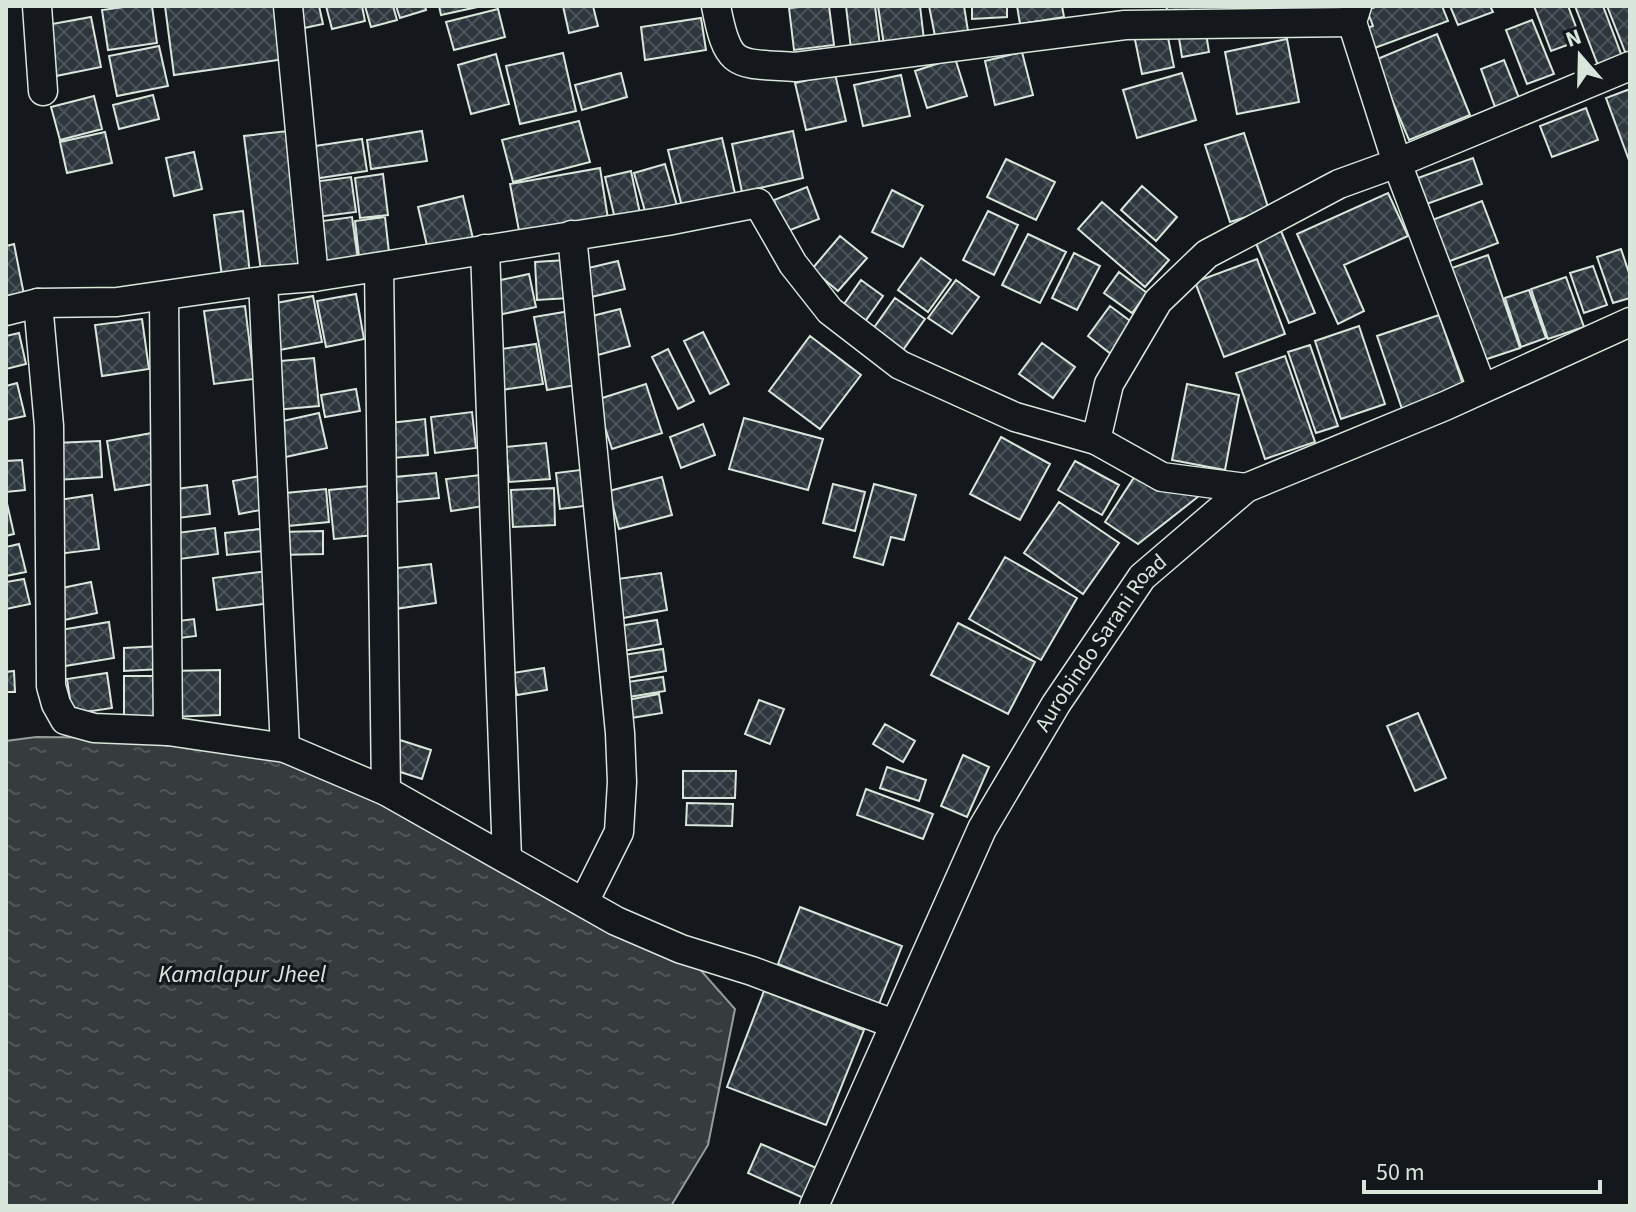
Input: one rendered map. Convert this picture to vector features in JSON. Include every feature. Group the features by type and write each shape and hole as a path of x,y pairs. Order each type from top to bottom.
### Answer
{"street":[{"path":"37,6 43,91"},
{"path":"288,6 314,277"},
{"path":"716,6 723,39 731,55 749,64 795,67 1125,25 1162,15 1355,14 1397,163 1482,388"},
{"path":"1096,440 1109,384 1158,301 1207,254 1339,184 1630,66"},
{"path":"6,311 38,303 117,302 263,281 314,277 667,221 758,203 793,264 830,311 900,365 1015,417 1096,440 1162,477 1246,488"},
{"path":"572,235 620,733 622,782 619,832 584,902"},
{"path":"485,249 507,859"},
{"path":"379,267 386,791"},
{"path":"263,281 285,748"},
{"path":"164,296 168,731"},
{"path":"38,303 49,426 51,686 65,720 81,726 168,731 285,748 386,791 616,921 681,949 752,971 894,1024"},
{"name":"Aurobindo Sarani Road","path":"814,1206 982,829 1056,704 1142,577 1246,488 1630,322"}],"water":[{"name":"Kamalapur Jheel","path":"36,737 173,738 309,745 697,966 735,1009 708,1145 671,1206 6,1206 6,741"}],"building":[{"path":"152,6 157,43 108,50 102,10"},
{"path":"165,6 278,6 285,59 174,75"},
{"path":"290,6 319,6 323,24 295,30"},
{"path":"326,6 362,6 365,21 332,29"},
{"path":"365,6 393,6 397,20 371,27"},
{"path":"396,6 425,6 426,10 400,18"},
{"path":"439,6 482,6 441,15"},
{"path":"563,6 593,6 598,26 569,33"},
{"path":"829,6 834,45 794,50 789,8"},
{"path":"846,6 875,6 880,46 851,49"},
{"path":"878,6 920,6 924,40 884,45"},
{"path":"929,6 964,6 968,31 935,36"},
{"path":"972,6 1007,6 1007,17 972,19"},
{"path":"1017,6 1062,6 1064,17 1020,24"},
{"path":"1167,6 1237,6 1236,17 1166,17"},
{"path":"1252,6 1337,6 1336,19 1251,12"},
{"path":"1378,6 1442,6 1448,21 1372,49 1365,29 1373,26 1367,10"},
{"path":"1450,6 1490,6 1493,12 1458,25"},
{"path":"1534,6 1568,6 1581,40 1551,51"},
{"path":"1575,6 1603,6 1623,59 1599,68"},
{"path":"1607,6 1630,6 1629,62"},
{"path":"498,9 505,37 454,50 446,22"},
{"path":"91,17 101,67 51,77 41,26"},
{"path":"701,18 706,50 645,60 641,27"},
{"path":"1532,20 1554,74 1527,84 1506,30"},
{"path":"1205,27 1209,52 1182,57 1178,32"},
{"path":"1166,28 1174,67 1142,74 1134,35"},
{"path":"1437,34 1470,115 1409,140 1375,60"},
{"path":"1287,39 1299,102 1237,114 1225,52"},
{"path":"159,46 168,86 117,96 109,56"},
{"path":"1022,52 1033,95 995,105 985,61"},
{"path":"563,53 576,111 520,124 506,66"},
{"path":"496,54 509,104 471,114 458,65"},
{"path":"955,58 967,96 927,108 915,71"},
{"path":"1504,60 1519,98 1495,107 1481,69"},
{"path":"621,73 627,97 582,110 575,85"},
{"path":"1182,73 1196,120 1137,138 1123,90"},
{"path":"835,74 846,121 806,130 795,83"},
{"path":"901,75 910,116 863,126 854,85"},
{"path":"1630,89 1630,163 1606,98"},
{"path":"153,95 159,119 119,129 113,105"},
{"path":"94,96 102,129 60,140 51,107"},
{"path":"1586,108 1598,140 1552,157 1540,126"},
{"path":"579,121 590,162 513,182 502,140"},
{"path":"288,131 305,266 261,272 244,136"},
{"path":"422,131 427,161 371,169 367,140"},
{"path":"793,131 803,178 742,192 732,144"},
{"path":"105,132 112,163 67,173 60,142"},
{"path":"1244,133 1269,210 1230,222 1205,145"},
{"path":"722,138 737,202 684,215 668,150"},
{"path":"362,139 367,171 313,179 308,147"},
{"path":"194,152 202,189 174,196 166,158"},
{"path":"1473,158 1482,184 1424,205 1415,179"},
{"path":"1006,159 1055,182 1036,220 987,197"},
{"path":"665,164 678,209 647,218 634,173"},
{"path":"600,168 609,225 521,241 510,184"},
{"path":"631,171 641,218 616,223 605,177"},
{"path":"383,174 388,215 360,218 355,178"},
{"path":"351,177 356,212 317,217 312,182"},
{"path":"1142,186 1177,217 1156,241 1121,210"},
{"path":"807,187 819,219 785,232 774,200"},
{"path":"892,190 923,206 903,247 872,232"},
{"path":"1388,193 1408,236 1344,265 1364,311 1338,324 1297,234"},
{"path":"463,196 474,243 429,254 418,207"},
{"path":"1482,201 1498,243 1442,264 1427,222"},
{"path":"1102,202 1169,260 1145,287 1078,229"},
{"path":"243,211 250,274 222,277 214,215"},
{"path":"988,211 1018,225 994,275 963,260"},
{"path":"352,217 359,267 321,272 315,222"},
{"path":"385,217 390,261 360,265 355,221"},
{"path":"1281,231 1315,313 1289,323 1255,241"},
{"path":"1028,234 1066,252 1040,303 1002,285"},
{"path":"840,236 867,258 838,291 812,269"},
{"path":"14,244 25,300 6,304 6,246"},
{"path":"1621,249 1630,276 1630,298 1613,303 1597,257"},
{"path":"1074,253 1100,266 1077,310 1052,298"},
{"path":"1488,255 1520,348 1481,361 1449,269"},
{"path":"921,258 951,280 928,312 898,290"},
{"path":"1257,259 1285,334 1224,357 1195,282"},
{"path":"566,260 569,298 537,300 535,262"},
{"path":"618,261 625,289 587,298 580,270"},
{"path":"1593,266 1607,305 1584,313 1570,273"},
{"path":"1119,272 1147,293 1132,313 1104,293"},
{"path":"529,274 536,307 498,315 491,282"},
{"path":"1566,277 1584,327 1548,339 1531,289"},
{"path":"861,280 883,296 864,323 842,307"},
{"path":"956,280 979,297 952,334 928,318"},
{"path":"1529,290 1546,338 1521,347 1505,298"},
{"path":"356,294 364,339 326,347 317,301"},
{"path":"313,296 322,342 274,351 266,305"},
{"path":"895,298 925,319 903,350 873,329"},
{"path":"245,306 254,379 214,384 204,311"},
{"path":"1110,306 1133,323 1111,354 1088,336"},
{"path":"620,309 630,346 598,355 588,317"},
{"path":"570,311 582,384 547,390 534,317"},
{"path":"1439,315 1464,387 1402,409 1377,336"},
{"path":"142,319 149,369 102,376 95,325"},
{"path":"1359,326 1385,404 1341,419 1315,341"},
{"path":"703,332 729,384 710,394 684,341"},
{"path":"19,333 26,364 6,369 6,336"},
{"path":"810,336 861,375 820,429 769,391"},
{"path":"1042,343 1075,367 1053,398 1019,374"},
{"path":"536,344 543,384 501,390 495,350"},
{"path":"1310,345 1338,426 1316,433 1288,352"},
{"path":"668,349 694,401 678,409 652,357"},
{"path":"1285,356 1315,442 1265,459 1236,373"},
{"path":"314,358 319,406 274,410 270,362"},
{"path":"17,383 25,416 6,420 6,386"},
{"path":"646,384 662,433 612,449 596,400"},
{"path":"1187,384 1239,395 1225,470 1172,460"},
{"path":"356,389 360,411 325,417 321,395"},
{"path":"472,412 476,448 435,453 431,417"},
{"path":"319,413 327,448 281,458 274,423"},
{"path":"744,418 823,439 808,490 729,469"},
{"path":"425,419 428,455 393,458 390,423"},
{"path":"703,424 715,455 681,468 670,437"},
{"path":"152,433 160,483 115,490 107,441"},
{"path":"1001,437 1050,464 1020,520 970,494"},
{"path":"100,441 102,477 57,480 55,443"},
{"path":"546,443 550,479 509,482 506,447"},
{"path":"22,460 25,490 6,492 6,461"},
{"path":"1075,461 1119,485 1102,515 1058,490"},
{"path":"588,469 592,505 560,509 556,473"},
{"path":"436,473 439,498 397,502 395,477"},
{"path":"480,475 484,506 451,511 446,479"},
{"path":"260,476 266,509 239,514 233,481"},
{"path":"1135,476 1199,496 1138,544 1105,522"},
{"path":"662,477 672,515 619,529 609,491"},
{"path":"833,484 865,492 855,531 823,523"},
{"path":"874,484 916,495 904,540 891,537 883,565 854,557"},
{"path":"207,485 210,514 170,519 167,490"},
{"path":"369,486 374,535 334,539 329,490"},
{"path":"554,488 555,525 513,527 511,490"},
{"path":"326,489 329,522 278,527 275,494"},
{"path":"92,495 99,549 58,554 52,501"},
{"path":"6,499 14,534 6,536"},
{"path":"1059,502 1119,543 1083,594 1024,553"},
{"path":"215,528 218,554 172,560 169,534"},
{"path":"268,528 271,550 227,555 225,533"},
{"path":"323,531 323,554 279,555 279,532"},
{"path":"19,544 26,572 6,576 6,547"},
{"path":"1005,557 1077,598 1041,660 969,619"},
{"path":"431,564 436,603 395,609 389,569"},
{"path":"267,571 271,603 217,610 213,578"},
{"path":"661,573 667,610 623,618 617,579"},
{"path":"24,579 30,604 6,609 6,582"},
{"path":"91,582 97,613 64,620 57,589"},
{"path":"194,619 196,636 172,639 170,622"},
{"path":"657,620 661,644 623,651 619,626"},
{"path":"109,622 114,658 65,666 60,630"},
{"path":"958,623 1035,662 1008,714 931,675"},
{"path":"162,646 162,669 124,671 124,648"},
{"path":"663,649 666,671 627,678 623,655"},
{"path":"544,668 547,690 517,695 513,673"},
{"path":"220,670 220,715 170,717 169,671"},
{"path":"14,671 15,692 6,692 6,672"},
{"path":"107,673 112,708 72,714 67,679"},
{"path":"124,676 159,676 160,716 124,717"},
{"path":"663,677 665,691 629,697 627,682"},
{"path":"659,694 662,713 625,719 622,701"},
{"path":"759,700 784,709 770,744 745,734"},
{"path":"1418,713 1446,778 1415,791 1387,726"},
{"path":"885,724 915,741 903,762 873,744"},
{"path":"400,740 431,750 422,779 391,769"},
{"path":"963,755 989,767 967,817 941,806"},
{"path":"887,767 926,780 919,801 880,788"},
{"path":"683,771 736,771 735,798 683,798"},
{"path":"866,789 933,814 923,839 857,815"},
{"path":"687,803 733,804 732,826 686,825"},
{"path":"800,907 902,946 879,1004 778,964"},
{"path":"764,991 864,1030 826,1125 727,1087"},
{"path":"761,1144 821,1170 808,1200 748,1173"}]}
